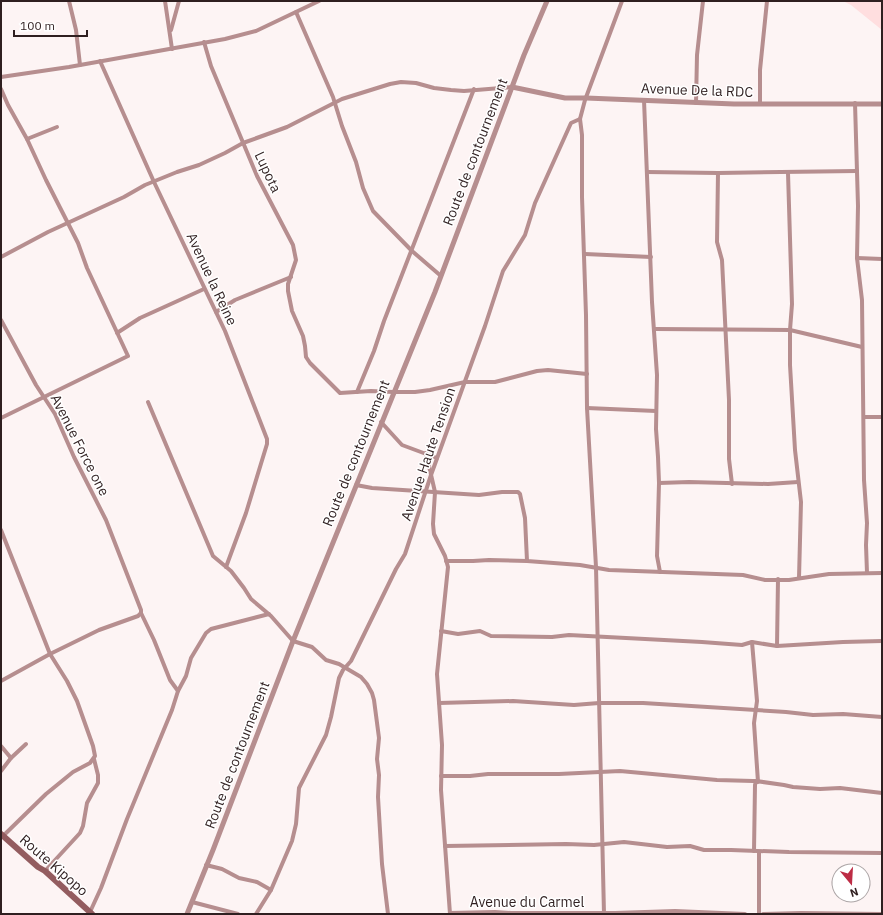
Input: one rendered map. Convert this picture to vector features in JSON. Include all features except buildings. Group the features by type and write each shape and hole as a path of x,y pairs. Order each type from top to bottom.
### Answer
{"main road":[{"name":"Route Kipopo","path":"2,835 38,867 45,871 91,913"}],"street":[{"path":"69,1 76,30 80,65"},
{"path":"165,1 172,49"},
{"path":"170,32 179,1"},
{"path":"1,77 172,49 248,34 319,1"},
{"name":"Route de contournement","path":"187,914 293,640 441,276 512,87 547,1"},
{"name":"Avenue Haute Tension","path":"256,914 271,890 294,835 299,788 326,735 337,685 345,668 351,661 396,569 404,558 437,458 488,320 503,271 525,235 535,203 571,123 580,119 586,98 622,1"},
{"path":"696,103 697,55 703,1"},
{"path":"760,104 760,70 767,1"},
{"path":"296,12 335,103 356,162 363,188 373,211 412,251 441,276"},
{"name":"Lupota","path":"204,42 211,66 257,176 293,245 296,260 288,284 288,291 292,311 303,336 306,357 310,363 340,393 430,390 465,382 495,382 537,371 548,370 587,374"},
{"name":"Avenue la Reine","path":"100,61 154,182 216,312 267,439 267,444 246,513 226,567"},
{"path":"1,256 67,222 124,197 145,185 214,159 243,144 287,127 335,103 378,87 401,82 416,83 434,88 464,91 512,87"},
{"name":"Avenue De la RDC","path":"512,87 565,98 696,103 882,104"},
{"path":"1,89 78,243 85,263 128,356 1,418"},
{"path":"357,392 474,89"},
{"path":"644,100 657,375 656,429 659,483 657,556 660,572"},
{"path":"855,103 857,258 862,300 864,480 867,523 867,573"},
{"path":"580,119 582,135 582,203 585,254 587,408 596,567 596,637 604,913"},
{"path":"27,139 57,127"},
{"path":"647,172 718,173 857,171"},
{"path":"788,172 792,304 790,330 792,398 798,482 801,502 799,578"},
{"path":"718,173 717,242 722,260 729,400 729,459 732,484"},
{"path":"585,254 651,257"},
{"path":"857,258 882,259"},
{"path":"216,312 235,300 291,276"},
{"path":"117,333 140,318 204,288"},
{"name":"Avenue Force one","path":"1,320 54,414 106,520 132,584 141,613 154,640 170,680 178,692"},
{"path":"654,329 790,330 862,347"},
{"path":"148,402 213,556 226,567 244,588 250,599 258,607 269,614 293,640 312,647 326,660 361,677 367,684 374,700 379,738 377,759 379,775 378,797 380,840 388,914"},
{"path":"587,408 656,411"},
{"path":"864,417 882,417"},
{"path":"381,422 402,445 437,458"},
{"path":"426,453 435,492 433,524 434,534 446,561 448,574 440,631 437,669 442,745 441,776 450,914"},
{"path":"659,483 689,482 732,484 798,482"},
{"path":"356,485 372,488 479,496 502,492 518,493 525,518 527,561"},
{"path":"1,530 50,654 68,681 77,702 93,746 94,759 98,775 98,783 87,803 83,826 80,833 45,871"},
{"path":"446,561 527,561 596,567 609,570 744,576 760,580 789,580 829,574 882,573"},
{"path":"777,646 778,579"},
{"path":"1,681 50,654 99,630 138,616 141,613"},
{"path":"91,913 126,819 186,676 191,658 208,630 269,614"},
{"path":"440,631 458,634 477,631 491,636 552,637 569,635 742,645 752,642 777,646 882,641"},
{"path":"752,642 757,701 754,723 757,782 755,785 756,852 759,914"},
{"path":"439,703 513,701 574,705 599,703 643,703 813,715 843,714 882,717"},
{"path":"1,771 11,758 26,744"},
{"path":"1,746 11,758"},
{"path":"2,835 66,777 79,768 90,763 94,759"},
{"path":"441,776 600,772 647,773 677,777 757,782 820,790 840,788 882,793"},
{"path":"445,846 602,844 624,842 667,847 690,846 704,850 882,853"},
{"path":"206,865 222,869 238,878 257,882 271,890"},
{"path":"192,902 238,914"},
{"name":"Avenue du Carmel","path":"450,914 495,912 604,913 681,911 745,914"},
{"path":"763,914 881,914"}],"shaded area":[{"path":"843,1 882,1 882,30 851,5"}]}
